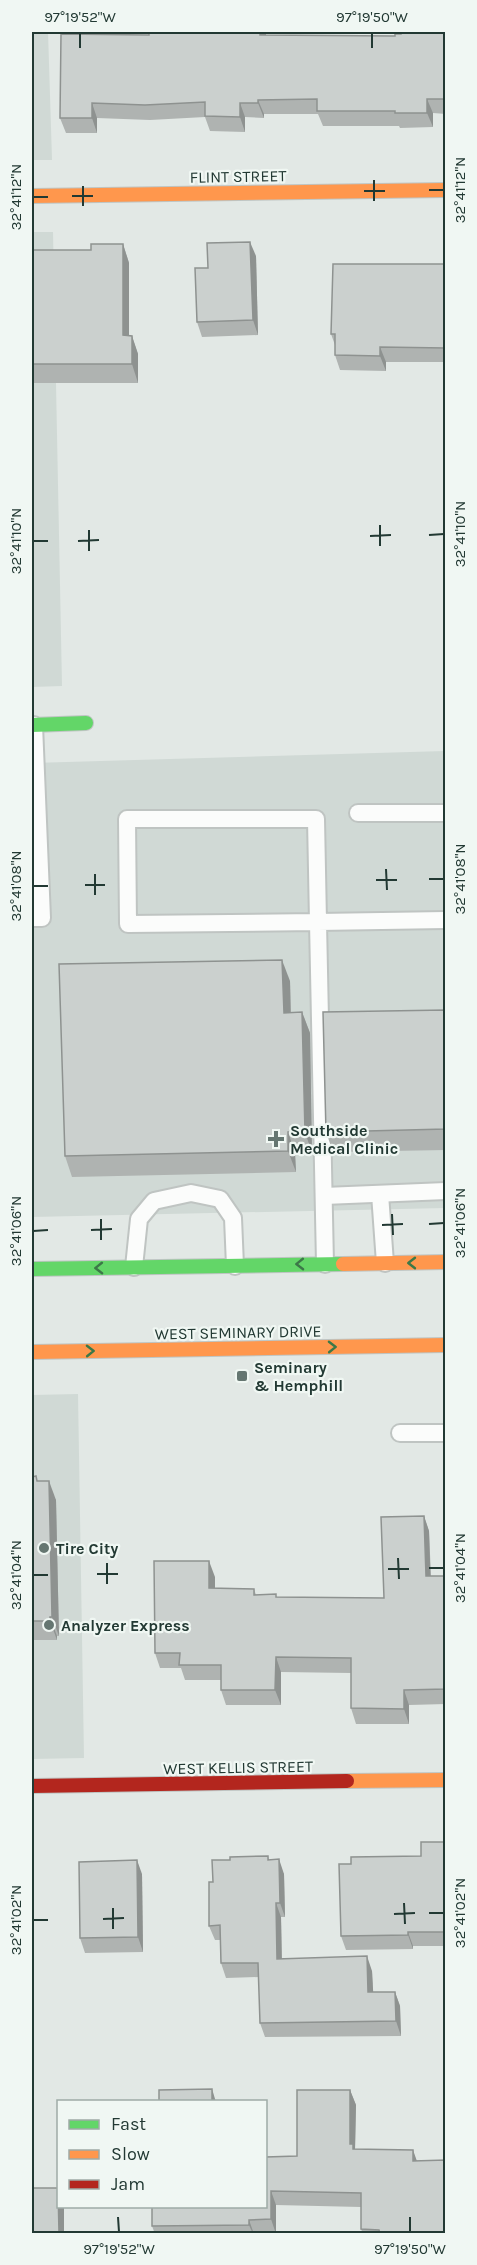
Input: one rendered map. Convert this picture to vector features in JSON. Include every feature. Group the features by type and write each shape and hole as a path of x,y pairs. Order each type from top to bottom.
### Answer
{"street":[{"name":"FLINT STREET","path":"32,196 446,190"},
{"path":"32,725 86,723"},
{"path":"32,1269 446,1262"},
{"name":"WEST SEMINARY DRIVE","path":"32,1352 446,1345"},
{"name":"WEST KELLIS STREET","path":"32,1786 446,1780"}],"lane":[{"path":"32,725 35,835 42,918 32,918"},
{"path":"358,813 446,813"},
{"path":"325,1264 324,1196 318,922 316,819 127,819 128,924 318,922 446,920"},
{"path":"324,1196 446,1191"},
{"path":"134,1267 139,1219 154,1201 191,1192 220,1199 233,1218 235,1266"},
{"path":"380,1194 386,1263"},
{"path":"400,1433 446,1433"}],"shaded area":[{"path":"32,32 48,32 52,160 32,160"},
{"path":"32,232 53,232 62,686 32,687"},
{"path":"445,751 445,1208 32,1217 32,763"},
{"path":"78,1394 84,1758 32,1759 32,1395"}],"building":[{"path":"149,32 260,32 260,35 395,36 401,32 446,32 446,99 427,99 427,113 317,111 317,99 258,100 258,103 240,103 240,117 205,116 205,102 145,105 92,103 92,118 60,118 61,34 149,35"},
{"path":"250,242 253,320 197,322 195,268 208,268 207,243"},
{"path":"91,244 123,244 123,335 132,336 132,364 32,364 32,250 91,250"},
{"path":"333,264 446,264 446,348 380,347 380,356 335,355 335,334 331,334"},
{"path":"282,960 284,1013 302,1012 305,1132 288,1132 288,1151 65,1156 59,964"},
{"path":"446,1010 446,1129 326,1132 323,1012"},
{"name":"Tire City","path":"36,1476 37,1481 49,1481 52,1617 50,1621 32,1621 32,1477"},
{"path":"424,1516 426,1576 446,1576 446,1689 404,1690 404,1709 351,1708 351,1658 276,1657 275,1690 221,1690 221,1665 179,1665 180,1653 155,1653 154,1561 209,1561 209,1588 254,1589 254,1595 276,1594 276,1597 384,1598 381,1517"},
{"path":"421,1842 446,1842 446,1932 341,1936 339,1864 351,1864 351,1857 421,1856"},
{"path":"268,1856 268,1860 279,1859 280,1903 276,1903 277,1959 367,1956 368,1992 395,1992 396,2021 260,2023 258,1963 221,1963 220,1925 209,1926 209,1882 213,1882 212,1860"},
{"path":"137,1860 138,1937 80,1938 79,1862"},
{"path":"212,2089 212,2100 159,2100 159,2090"},
{"path":"297,2090 350,2090 350,2144 353,2144 353,2149 413,2150 413,2161 446,2160 446,2234 380,2234 379,2230 361,2229 361,2193 271,2191 271,2219 249,2220 249,2225 152,2226 152,2208 267,2208 267,2157 297,2156"},
{"path":"32,2188 57,2188 59,2234 32,2234"}],"traffic: fast":[{"path":"32,725 86,723"},
{"path":"32,1269 343,1264"}],"traffic: slow":[{"path":"32,196 446,190"},
{"path":"343,1264 446,1262"},
{"path":"32,1352 446,1345"},
{"path":"347,1781 446,1780"}],"traffic: jam":[{"path":"32,1786 347,1781"}],"place":[{"name":"Southside Medical Clinic","path":"276,1139"},
{"name":"Seminary & Hemphill","path":"242,1376"},
{"name":"Tire City","path":"44,1548"},
{"name":"Analyzer Express","path":"49,1625"}]}
